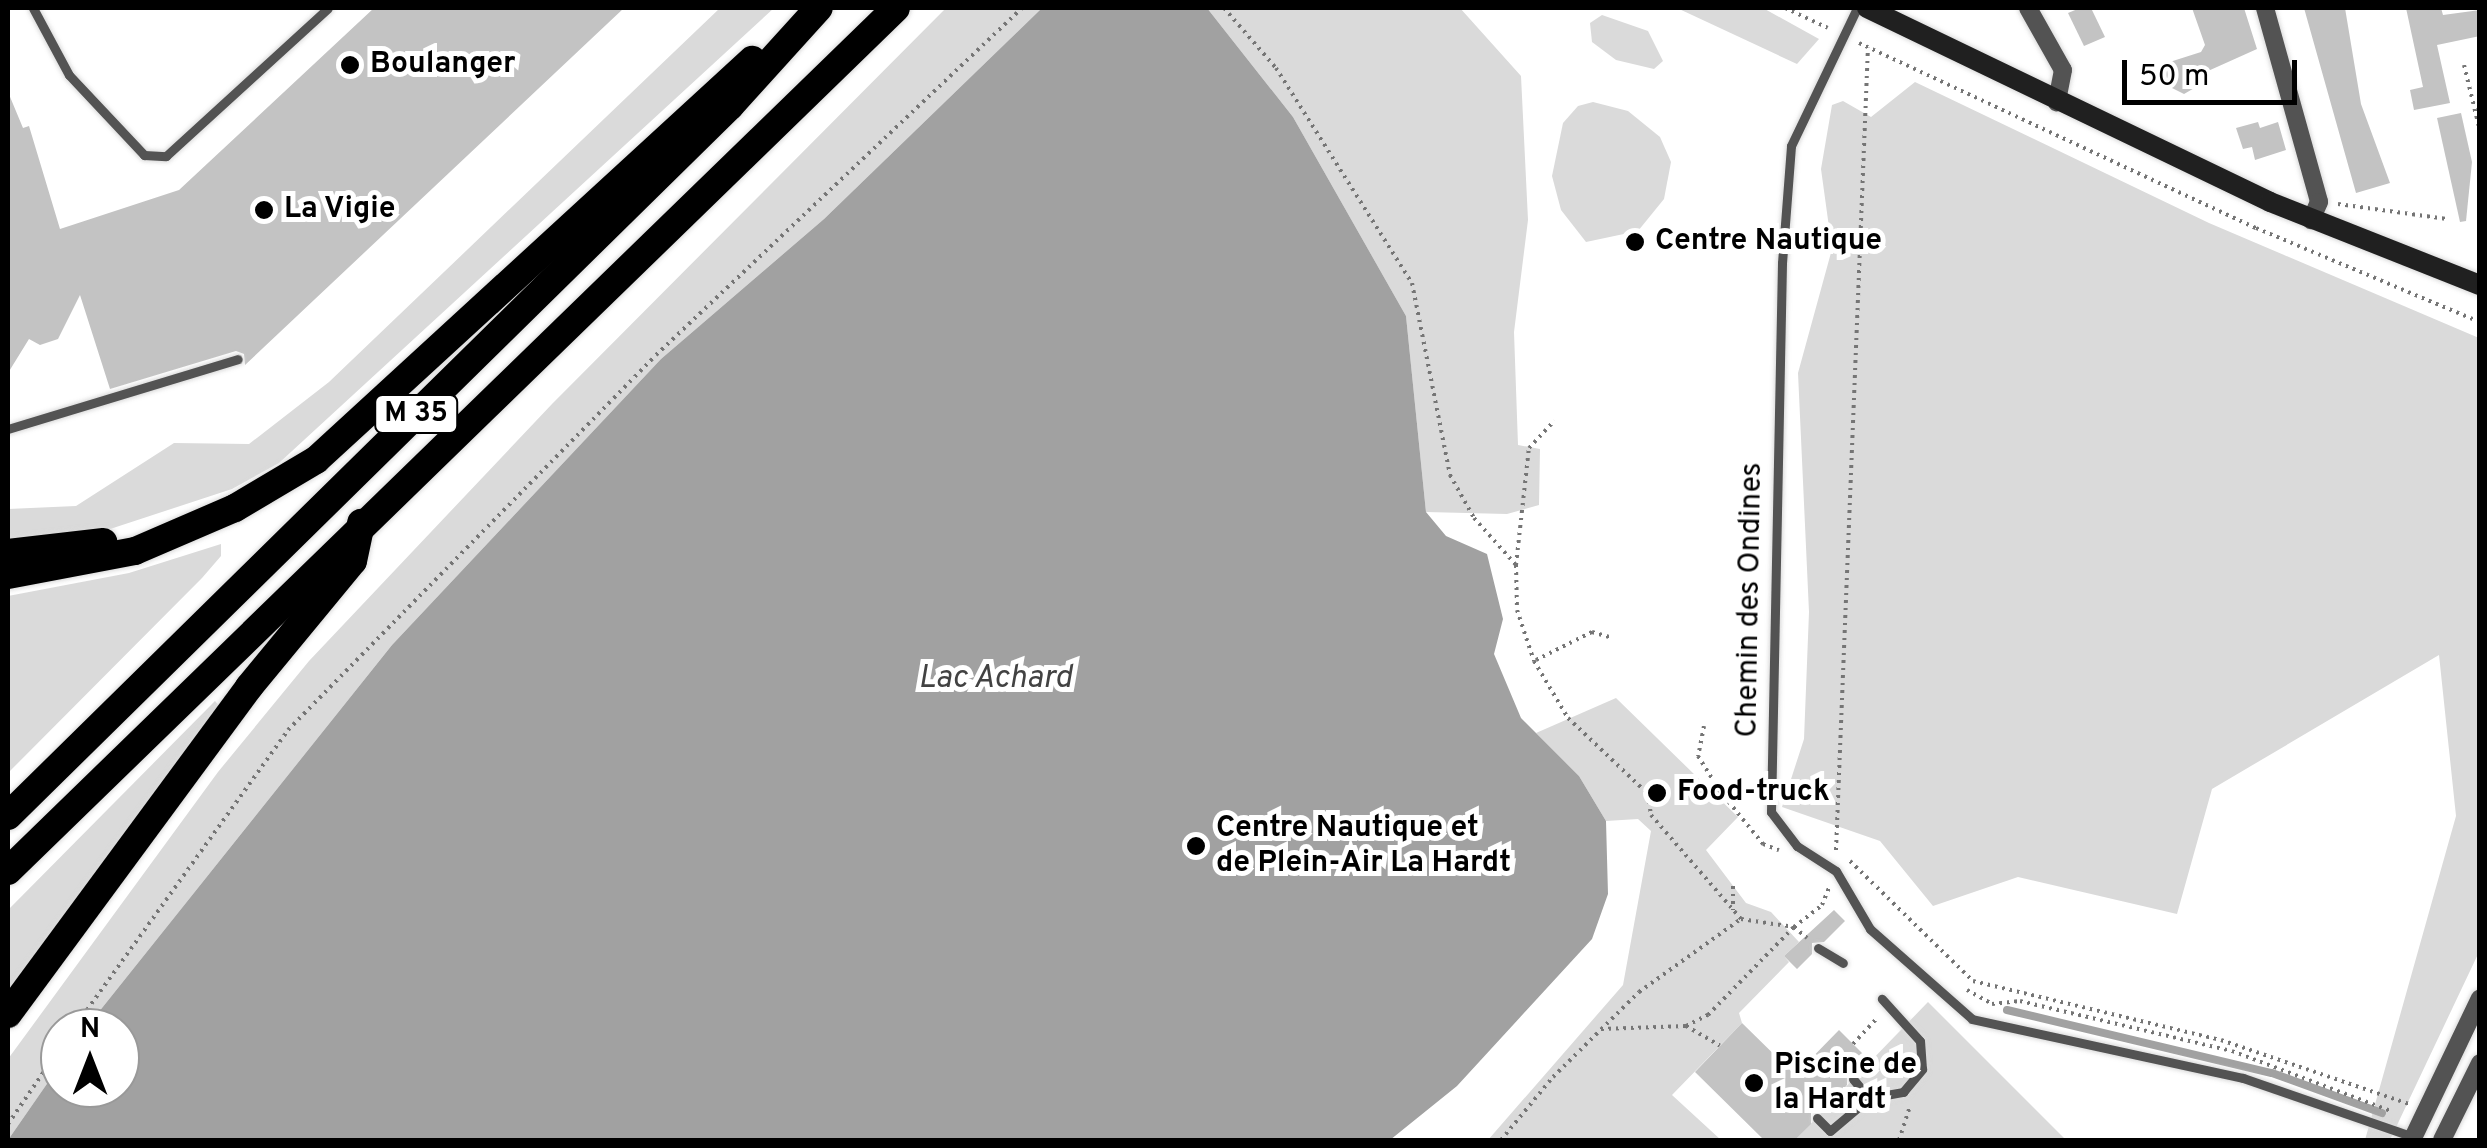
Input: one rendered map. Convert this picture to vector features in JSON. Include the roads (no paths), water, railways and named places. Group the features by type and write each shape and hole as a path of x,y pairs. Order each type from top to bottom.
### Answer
{"highway":[{"path":"8,575 94,562 169,538 316,460 661,137 817,8"},
{"name":"M 35","path":"8,816 730,106 817,8"},
{"name":"M 35","path":"8,870 362,521 896,8"},
{"path":"8,1014 249,687 353,561 362,521"},
{"path":"8,552 169,538"}],"main road":[{"path":"1867,8 2057,102 2312,220 2480,285"},
{"path":"2433,266 2480,275"}],"street":[{"path":"2028,8 2063,70 2057,102"},
{"path":"2265,8 2320,202 2312,220"},
{"path":"2415,1140 2480,998"},
{"path":"2442,1140 2480,1063"}],"lane":[{"path":"39,11 68,75 144,155 166,156 328,8"},
{"name":"Chemin des Ondines","path":"1857,8 1791,146 1782,263 1772,812 1797,846 1836,870 1870,929 1972,1018 2244,1078 2415,1140"},
{"path":"8,429 238,359"},
{"path":"1818,948 1843,963"},
{"path":"1817,1118 1830,1131 1869,1098 1904,1092 1916,1082 1920,1041 1882,1000"},
{"path":"1853,1080 1869,1098"}],"water":[{"name":"Lac Achard","path":"1042,8 1207,8 1293,117 1406,316 1426,512 1446,536 1487,554 1503,619 1494,654 1521,718 1579,776 1606,821 1608,894 1592,939 1457,1086 1390,1140 8,1140 40,1094 40,1108 140,1108 140,1008 102,1008 392,645 661,359 824,219"}],"waterway":[{"path":"2007,1010 2272,1073 2382,1113"}],"place":[{"name":"Boulanger","path":"350,65"},
{"name":"La Vigie","path":"264,210"},
{"name":"Centre Nautique","path":"1635,242"},
{"name":"Food-truck","path":"1657,793"},
{"name":"Centre Nautique et de Plein-Air La Hardt","path":"1196,846"},
{"name":"Piscine de la Hardt","path":"1754,1083"}]}
